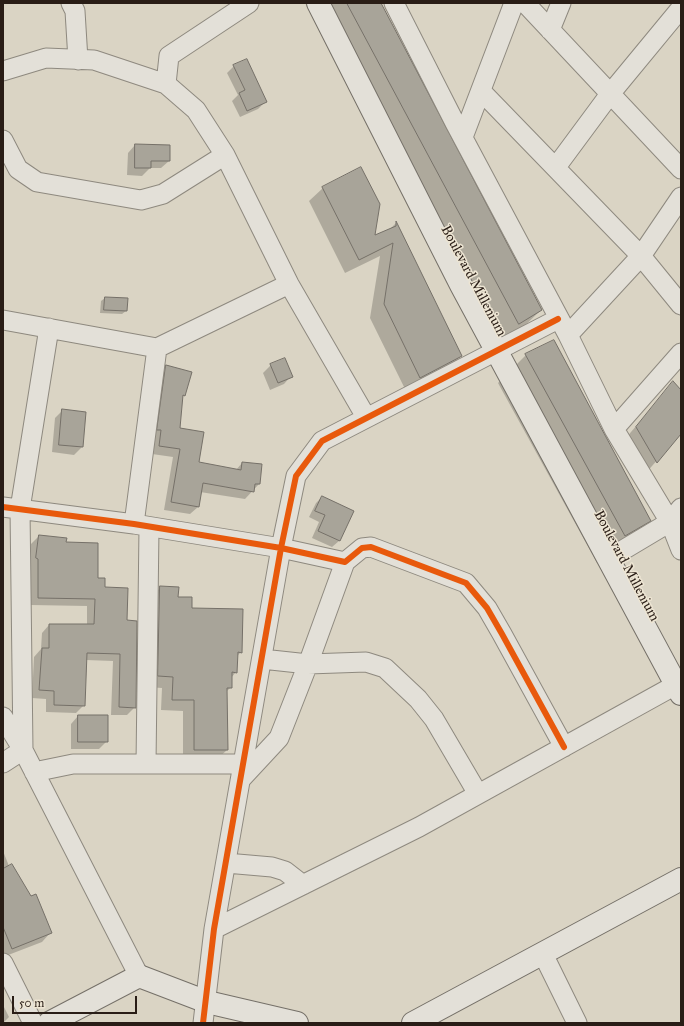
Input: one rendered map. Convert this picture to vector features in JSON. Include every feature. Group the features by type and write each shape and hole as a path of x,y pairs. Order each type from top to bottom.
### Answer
{"main road":[{"name":"Boulevard Millenium","path":"318,3 497,352 608,559 679,687"},
{"path":"413,1023 681,880"},
{"path":"49,1023 139,976 207,1002 297,1023"}],"street":[{"path":"71,3 75,11 78,60"},
{"path":"166,84 169,56 249,3"},
{"path":"394,3 462,138 558,319 568,335 614,429 676,515 681,550"},
{"path":"462,138 514,3"},
{"path":"524,3 681,169"},
{"path":"550,30 561,3"},
{"path":"556,167 610,94 681,8"},
{"path":"3,71 46,58 94,60 166,84 196,110 225,156 289,284 366,417"},
{"path":"481,91 641,256 681,305"},
{"path":"3,140 18,169 37,182 140,200 163,194 225,156"},
{"path":"568,335 641,256 681,197"},
{"path":"3,320 157,348 289,284"},
{"path":"203,1023 207,1002 214,928 281,548 296,476 322,441 366,417 497,352 558,319"},
{"path":"23,750 12,508 49,328"},
{"path":"146,764 141,526 157,348"},
{"path":"614,429 681,353"},
{"path":"12,508 281,548 345,562"},
{"path":"608,559 676,515"},
{"path":"34,772 73,764 146,764 242,772 279,738 345,562 362,548 371,547 466,583 487,608 564,747"},
{"path":"262,659 308,664 366,662 385,668 418,699 434,719 478,794"},
{"path":"214,928 419,827 564,747 679,687"},
{"path":"3,716 23,750 139,976"},
{"path":"3,763 23,750"},
{"path":"226,863 272,867 285,871 303,884"},
{"path":"543,954 577,1023"},
{"path":"3,963 33,1023"}],"building":[{"path":"347,3 381,3 542,310 519,324"},
{"path":"247,59 267,102 247,111 239,93 245,90 233,65"},
{"path":"135,144 170,145 170,161 151,161 151,168 135,168"},
{"path":"361,167 380,204 375,235 396,226 396,221 462,356 420,378 384,304 393,243 359,260 322,187"},
{"path":"105,297 128,298 127,311 104,310"},
{"path":"554,340 651,521 625,536 525,354"},
{"path":"285,358 293,377 278,383 270,364"},
{"path":"166,365 192,372 185,396 183,395 180,428 204,432 199,462 241,470 242,462 262,464 260,484 255,484 254,492 203,483 199,507 171,502 180,449 159,446 161,430 157,430"},
{"path":"673,381 681,390 681,434 657,463 636,427"},
{"path":"62,409 86,412 83,447 59,445"},
{"path":"322,496 354,511 340,541 318,531 325,515 315,511"},
{"path":"39,535 67,538 66,542 98,543 98,578 105,578 105,587 128,588 127,620 137,621 136,708 119,707 120,654 87,653 85,706 54,705 54,691 39,690 42,648 49,648 49,624 94,624 95,599 38,598 38,559 36,558"},
{"path":"160,586 179,587 178,597 192,597 192,608 243,609 242,653 238,652 237,673 232,672 232,688 227,688 228,750 194,750 194,700 172,700 173,677 158,676"},
{"path":"78,715 108,715 108,742 78,742"},
{"path":"12,864 31,896 36,894 52,933 12,949 3,927 3,869"}],"cycle path":[{"path":"203,1023 214,929 281,548 296,476 322,441 558,319"},
{"path":"3,507 134,524 281,548 345,562 362,548 371,547 466,583 487,608 564,747"}]}
